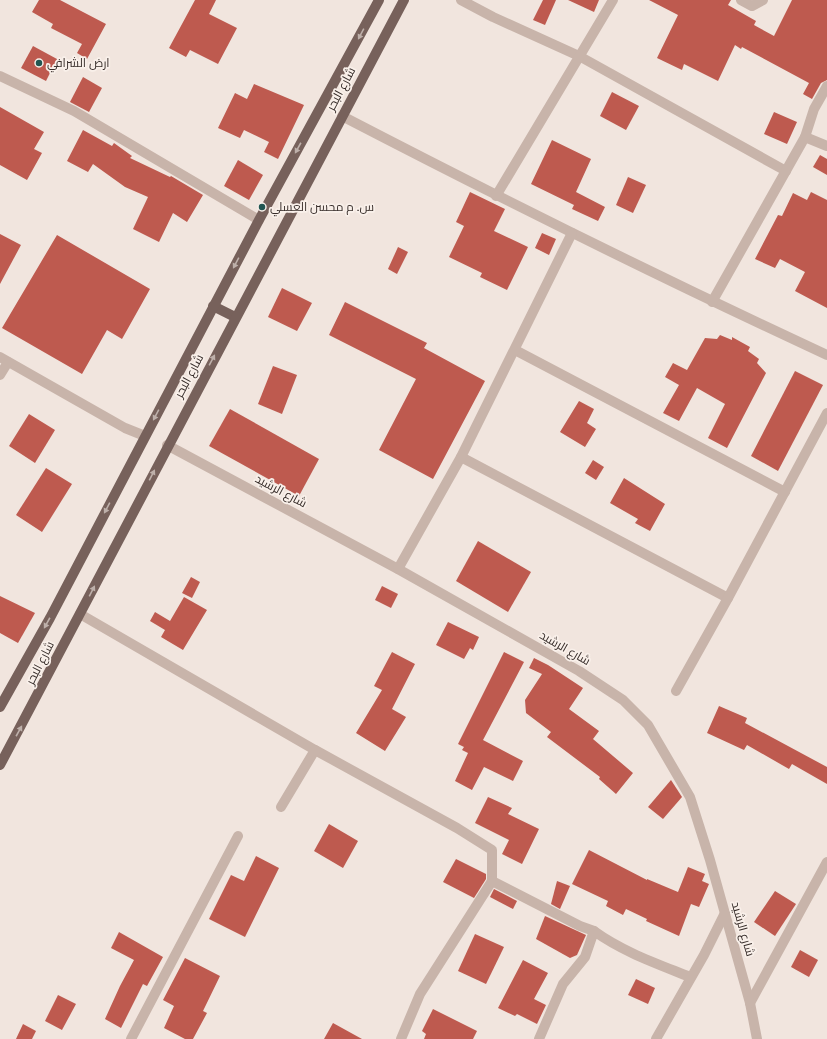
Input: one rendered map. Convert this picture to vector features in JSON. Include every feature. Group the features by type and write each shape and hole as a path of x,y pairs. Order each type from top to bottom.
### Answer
{"main road":[{"name":"شارع البحر","path":"0,707 50,618 213,306 379,0"},
{"name":"شارع البحر","path":"0,765 167,445 404,0"},
{"path":"213,306 235,317"}],"street":[{"path":"461,0 493,17 580,56 786,171"},
{"path":"496,196 613,0"},
{"path":"741,0 752,6 763,0"},
{"path":"0,76 74,111 259,220"},
{"path":"712,302 786,171 804,137 814,109 827,86"},
{"path":"342,116 496,196 712,302 827,355"},
{"path":"804,137 827,146"},
{"path":"398,569 461,457 572,233"},
{"path":"515,350 785,492"},
{"path":"0,375 4,360 125,428 145,436"},
{"path":"676,691 728,598 827,413"},
{"name":"شارع الرشيد","path":"167,445 398,569 578,671 624,700 648,725 690,797 750,1003 757,1039"},
{"path":"461,457 728,598"},
{"path":"80,614 315,750 457,828 492,850 492,881 420,994 401,1039"},
{"path":"281,807 315,750"},
{"path":"131,1039 238,836"},
{"path":"750,1003 827,862"},
{"path":"492,881 580,926 594,931 605,939 645,959 690,977"},
{"path":"656,1039 725,913"},
{"path":"539,1039 563,984 585,957 594,931"}],"building":[{"path":"39,0 60,0 106,24 87,59 77,53 82,44 51,28 53,24 32,12"},
{"path":"195,0 216,0 209,14 237,28 218,64 190,50 186,57 169,48"},
{"path":"543,0 556,0 545,25 533,20"},
{"path":"568,0 599,0 594,12"},
{"path":"649,0 731,0 728,5 756,21 754,25 774,36 792,0 827,0 827,80 821,83 812,99 803,94 809,83 742,47 741,49 735,45 718,81 684,64 682,70 657,58 678,15"},
{"name":"ارض الشرافي","path":"33,46 57,59 46,81 21,68"},
{"path":"83,77 102,88 89,112 70,102"},
{"path":"254,84 304,105 278,159 264,152 269,142 244,130 240,138 218,128 235,93 247,99"},
{"path":"612,92 639,106 626,130 600,116"},
{"path":"0,107 44,132 34,149 42,153 27,180 0,165"},
{"path":"774,112 797,122 787,144 764,134"},
{"path":"83,130 112,146 114,143 132,156 130,158 170,177 171,176 203,195 187,222 173,213 159,242 133,229 148,197 125,187 93,164 88,172 67,161"},
{"path":"552,140 591,159 576,192 605,207 598,221 572,209 574,205 531,184"},
{"path":"820,155 827,159 827,175 813,167"},
{"path":"238,160 263,175 249,200 224,186"},
{"path":"628,177 646,185 633,213 616,205"},
{"path":"470,192 505,209 494,231 528,247 507,290 480,277 482,273 449,257 464,226 456,222"},
{"path":"811,192 827,200 827,308 795,291 805,272 780,259 775,268 755,259 778,215 782,216 793,193 807,200"},
{"path":"542,233 556,239 549,255 535,248"},
{"path":"0,234 21,245 0,284"},
{"path":"57,235 150,289 122,339 107,330 82,374 2,328"},
{"path":"398,247 408,252 397,274 388,269"},
{"path":"282,288 312,303 297,331 268,317"},
{"path":"345,302 427,343 424,348 485,381 433,479 379,450 416,379 329,335"},
{"path":"720,335 732,340 732,337 750,347 748,351 759,359 757,363 766,373 727,448 708,438 725,404 697,388 679,421 663,413 679,385 665,377 673,363 687,370 705,338 717,339"},
{"path":"273,366 297,375 282,414 258,404"},
{"path":"795,371 823,385 778,471 751,456"},
{"path":"579,401 594,409 587,423 596,429 585,447 560,432"},
{"path":"230,409 319,459 299,496 209,446"},
{"path":"29,414 55,430 35,463 9,446"},
{"path":"593,460 604,467 596,480 585,473"},
{"path":"46,468 72,484 42,532 16,515"},
{"path":"624,478 665,504 650,531 635,523 638,519 610,503"},
{"path":"478,541 531,572 508,612 456,581"},
{"path":"191,577 200,582 192,598 182,593"},
{"path":"382,586 398,594 391,608 375,600"},
{"path":"0,596 35,613 18,643 0,633"},
{"path":"184,597 207,610 183,650 161,637 165,630 150,621 155,612 170,621"},
{"path":"448,622 479,637 473,650 470,648 464,659 436,645"},
{"path":"392,652 415,664 392,709 406,717 385,751 356,733 382,690 374,686"},
{"path":"504,652 524,662 483,740 523,761 513,781 484,767 472,790 455,781 468,753 462,750 464,747 458,744"},
{"path":"534,658 548,665 583,688 569,709 599,731 593,739 633,773 616,794 599,779 600,777 547,737 551,732 526,713 525,700 542,674 529,668"},
{"path":"719,706 747,718 745,723 827,767 827,784 792,764 789,769 747,745 744,750 707,733"},
{"path":"671,780 682,797 663,819 648,807"},
{"path":"488,797 512,808 508,814 539,829 522,864 502,854 509,840 475,823"},
{"path":"329,824 358,841 343,868 314,851"},
{"path":"589,850 647,880 678,892 688,867 705,874 702,881 709,884 699,907 691,904 679,936 646,921 647,919 626,909 623,915 606,906 608,901 572,884"},
{"path":"256,856 279,868 245,937 209,919 231,875 244,881"},
{"path":"456,859 486,874 486,879 474,898 443,882"},
{"path":"557,881 570,886 560,909 551,904"},
{"path":"494,889 517,901 513,909 490,897"},
{"path":"775,891 796,904 775,936 754,922"},
{"path":"545,916 586,935 577,955 570,958 536,939"},
{"path":"119,932 163,957 147,986 143,984 121,1028 105,1019 134,960 111,948"},
{"path":"475,934 504,947 486,984 458,971"},
{"path":"800,950 818,960 809,977 791,967"},
{"path":"185,958 220,976 203,1011 207,1013 193,1039 185,1039 164,1028 174,1006 163,1000"},
{"path":"523,960 548,973 534,999 546,1005 537,1024 517,1014 515,1016 498,1008"},
{"path":"636,979 655,988 648,1004 628,995"},
{"path":"58,995 76,1004 62,1030 45,1021"},
{"path":"433,1009 477,1031 473,1039 424,1039 426,1034 422,1031"},
{"path":"333,1023 362,1039 324,1039"},
{"path":"23,1024 36,1031 32,1039 16,1039"}],"place":[{"name":"ارض الشرافي","path":"39,63"},
{"name":"س. م محسن العسلي","path":"262,207"}]}
